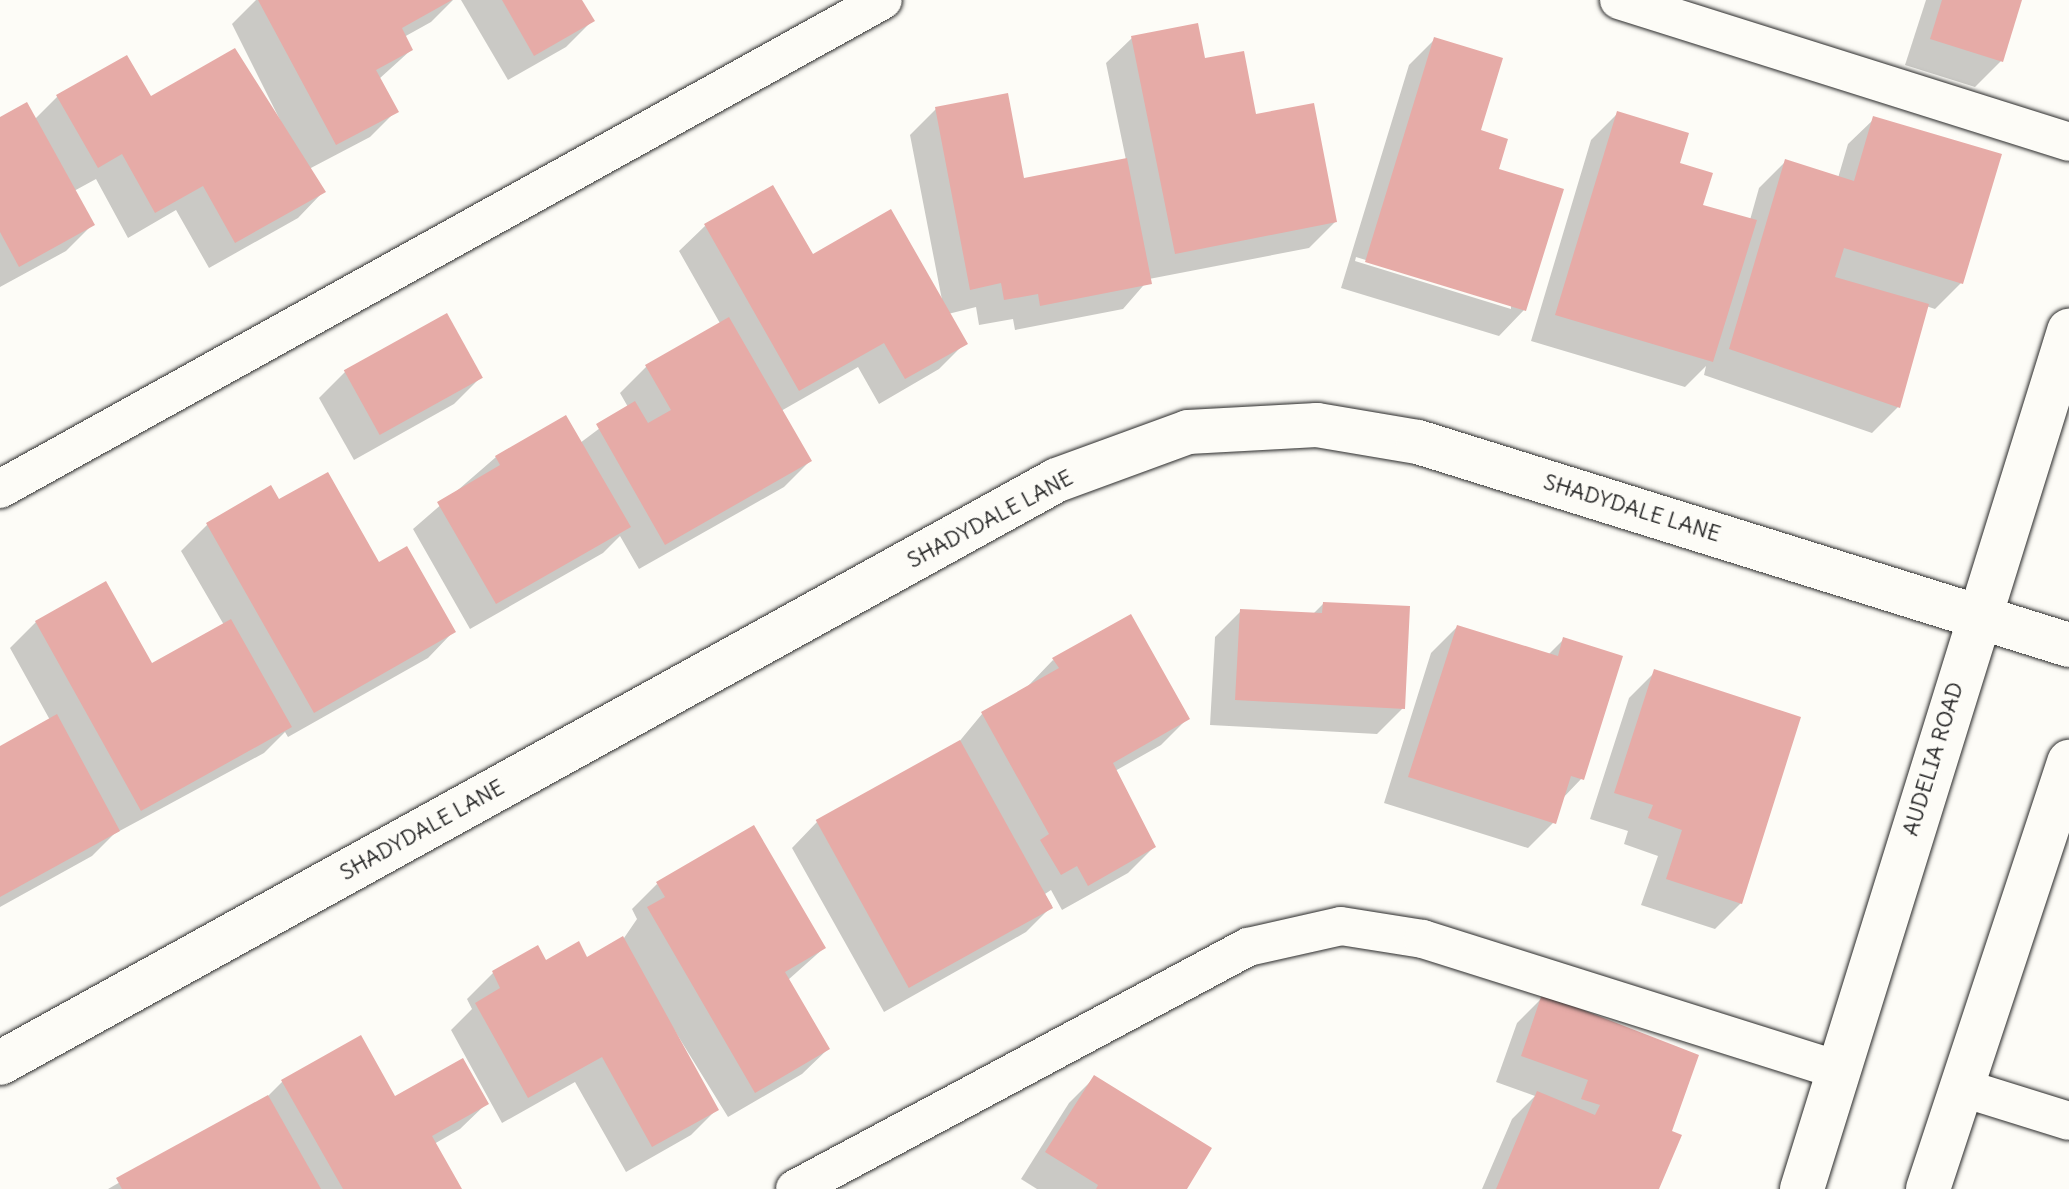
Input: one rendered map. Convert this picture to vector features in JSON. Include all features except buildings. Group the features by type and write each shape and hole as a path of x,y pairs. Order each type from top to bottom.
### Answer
{"street":[{"name":"AUDELIA ROAD","path":"1802,1189 1978,614 2069,331"},
{"name":"SHADYDALE LANE","path":"0,1063 1057,480 1188,432 1317,425 1418,442 1978,614 2069,645"},
{"path":"1928,1189 2069,762"}],"lane":[{"path":"0,489 883,0"},
{"path":"1619,0 2069,142"},
{"path":"795,1189 1248,947 1341,926 1423,939 1838,1070"},
{"path":"1960,1087 2069,1121"}]}
